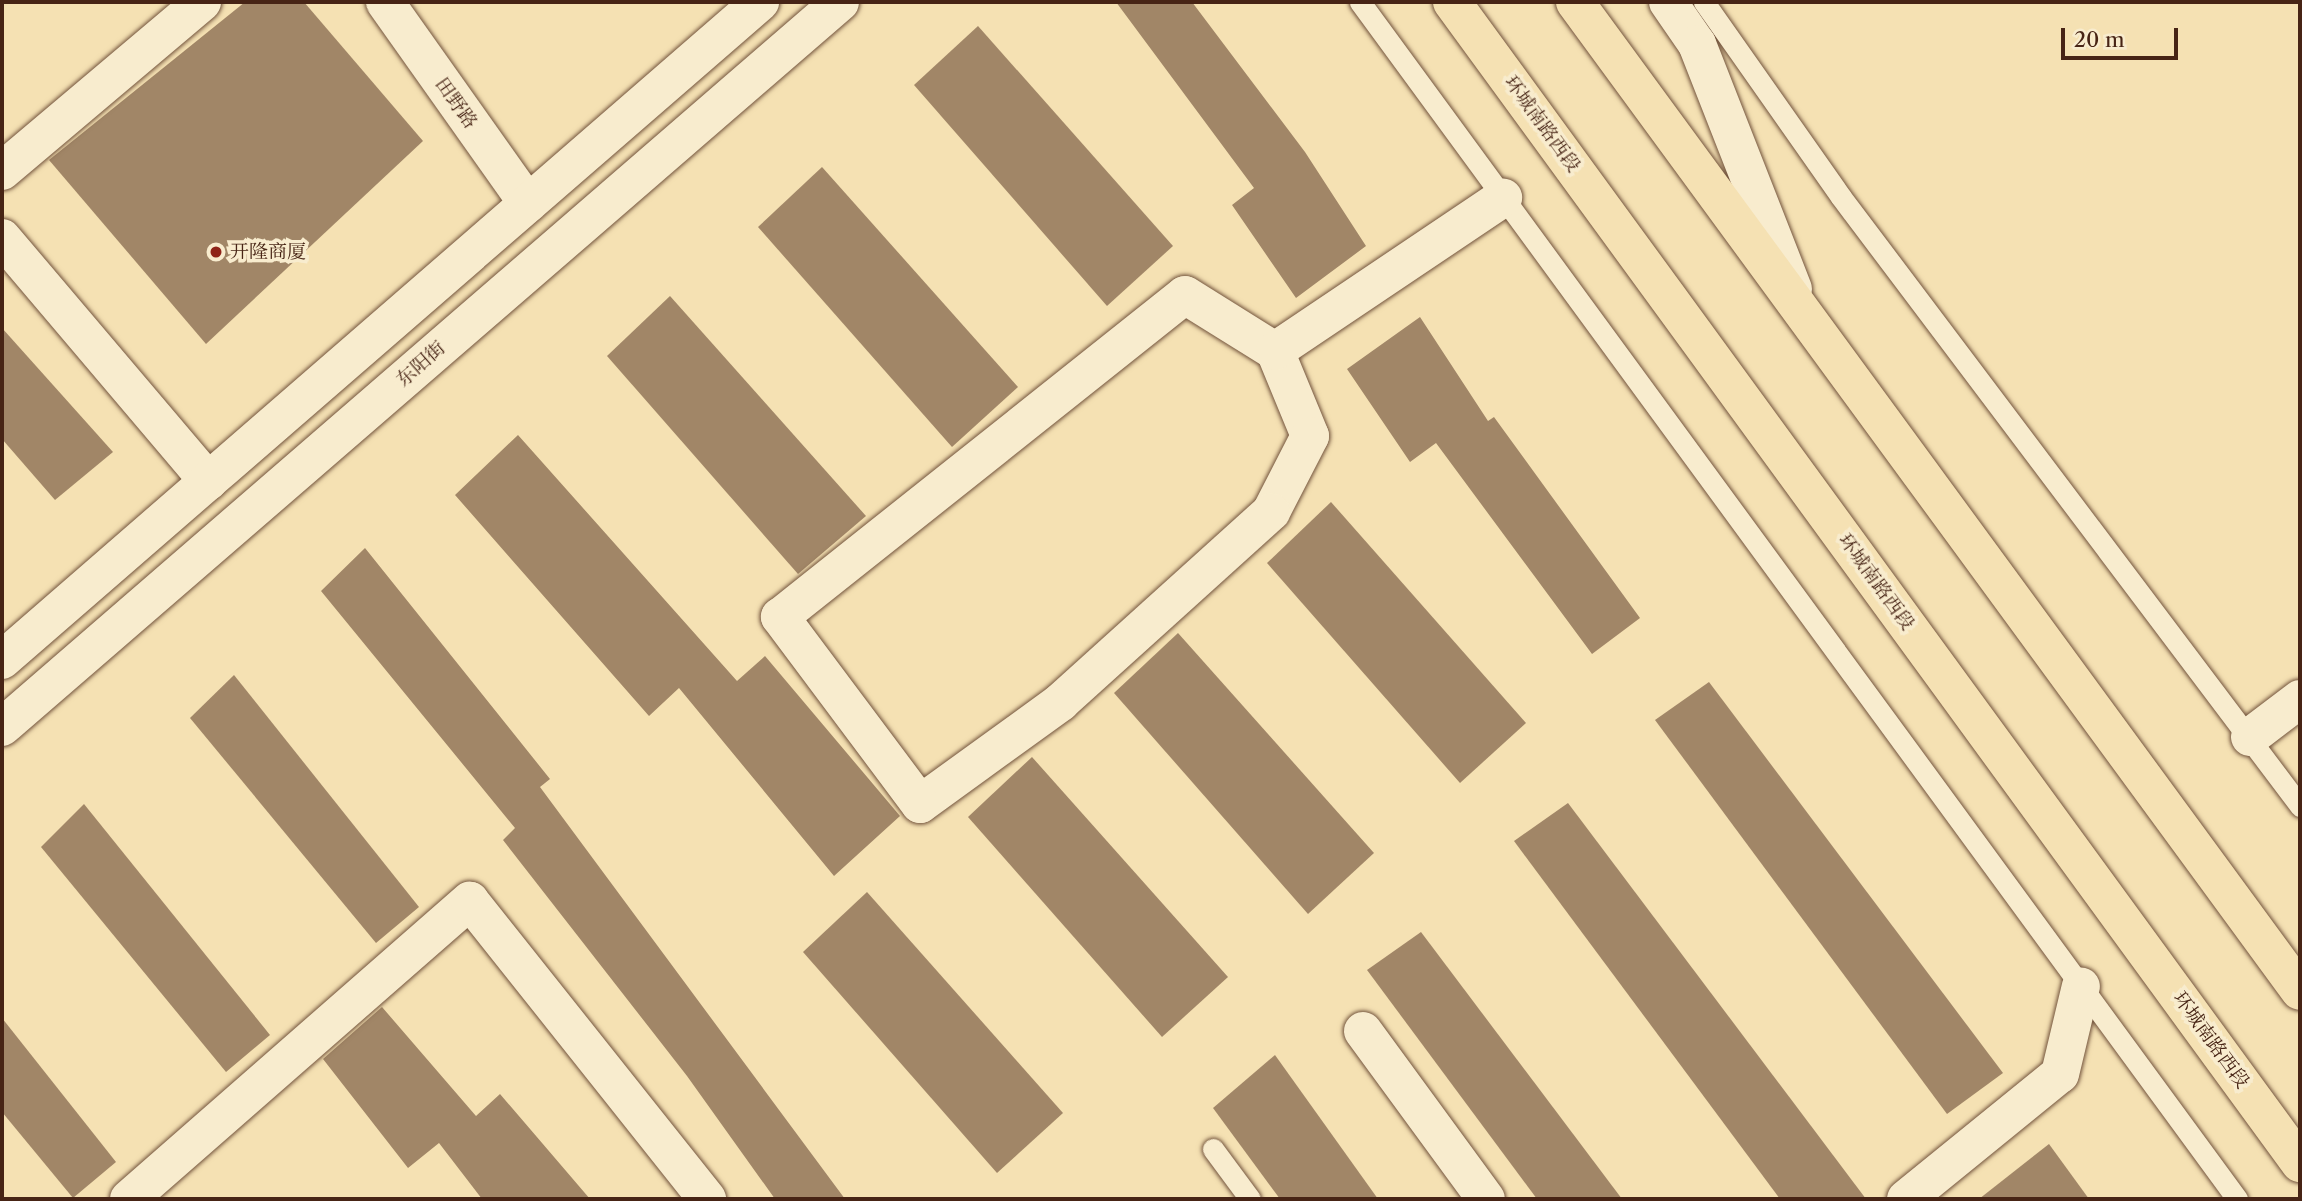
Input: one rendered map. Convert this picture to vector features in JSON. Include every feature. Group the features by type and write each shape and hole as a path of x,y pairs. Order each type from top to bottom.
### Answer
{"main road":[{"name":"环城南路西段","path":"1452,2 2299,1164"},
{"path":"1575,2 2300,991"}],"street":[{"path":"2,171 202,2"},
{"name":"田野路","path":"385,2 528,204"},
{"path":"2,660 760,2"},
{"name":"东阳街","path":"2,727 840,2"},
{"path":"1668,2 1697,44 1801,310"},
{"path":"1275,351 1503,198"},
{"path":"2,238 208,481"},
{"path":"1185,295 1275,351 1310,436 1270,512 1061,702 920,804 780,617 1185,295"},
{"path":"2249,737 2300,699"},
{"path":"129,1199 470,901 707,1199"},
{"path":"1906,1199 2060,1074 2081,986"},
{"path":"1363,1031 1486,1199"}],"lane":[{"path":"1360,2 2237,1199"},
{"path":"1704,2 1842,197 2300,806"},
{"path":"1213,1149 1250,1199"}],"building":[{"name":"开隆商厦","path":"245,2 304,2 423,141 206,344 49,160"},
{"path":"1116,2 1192,2 1305,152 1366,246 1296,298 1232,205 1254,188"},
{"path":"978,26 1173,246 1107,306 914,85"},
{"path":"822,167 1018,387 952,447 758,227"},
{"path":"670,296 866,516 798,574 607,356"},
{"path":"1420,317 1488,421 1494,417 1640,618 1592,654 1436,443 1410,462 1347,369"},
{"path":"2,328 113,452 55,500 2,439"},
{"path":"518,435 737,681 765,656 900,816 834,876 679,688 649,716 455,495"},
{"path":"1331,502 1526,723 1460,783 1267,563"},
{"path":"365,548 550,779 540,787 845,1199 775,1199 687,1076 503,840 515,828 321,591"},
{"path":"1178,633 1374,853 1308,914 1114,693"},
{"path":"234,675 419,907 376,943 190,718"},
{"path":"1709,682 2003,1073 1947,1114 1655,720"},
{"path":"1032,757 1228,977 1162,1037 968,817"},
{"path":"1568,803 1866,1199 1780,1199 1514,841"},
{"path":"84,804 270,1035 226,1072 41,847"},
{"path":"867,892 1063,1113 997,1173 803,952"},
{"path":"1421,932 1622,1199 1537,1199 1367,970"},
{"path":"382,1007 476,1116 500,1094 590,1199 482,1199 439,1143 408,1168 323,1059"},
{"path":"2,1018 116,1162 73,1198 2,1112"},
{"path":"1275,1055 1378,1199 1280,1199 1213,1108"},
{"path":"2049,1144 2089,1199 1979,1199"}],"place":[{"name":"开隆商厦","path":"216,252"}]}
